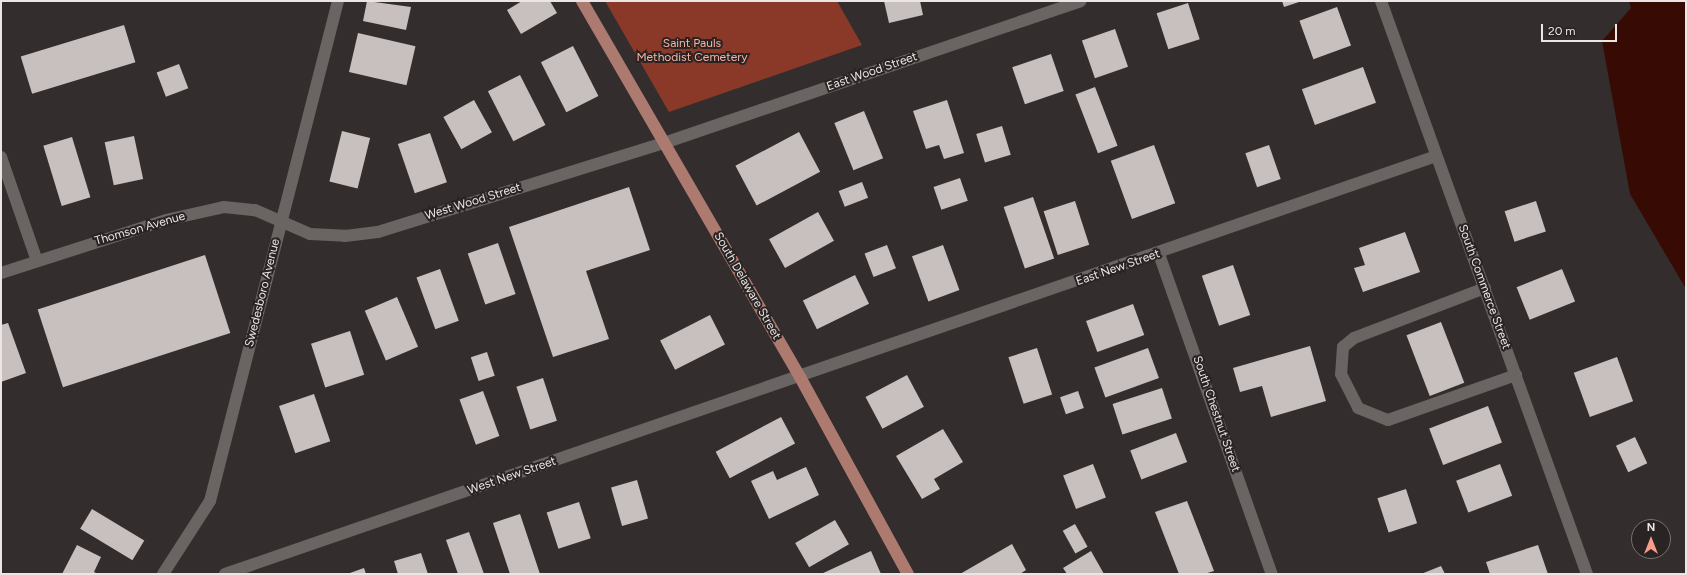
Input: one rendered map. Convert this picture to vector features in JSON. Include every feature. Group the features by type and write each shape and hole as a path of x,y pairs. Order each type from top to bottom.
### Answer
{"main road":[{"name":"South Delaware Street","path":"582,1 800,377 908,574"}],"street":[{"name":"Swedesboro Avenue","path":"168,573 187,536 210,501 280,221 338,1"},
{"name":"East Wood Street","path":"664,143 1047,6 1080,1"},
{"name":"South Commerce Street","path":"1381,1 1587,574"},
{"name":"West Wood Street","path":"280,221 310,234 345,236 378,232 664,143"},
{"name":"East New Street","path":"800,377 1159,254 1436,156"},
{"path":"1,157 37,261"},
{"name":"Thomson Avenue","path":"1,273 166,220 224,207 256,210 280,221"},
{"name":"South Chestnut Street","path":"1159,254 1272,574"},
{"path":"1485,288 1354,338 1343,346 1341,374 1358,408 1388,420 1516,375"},
{"name":"West New Street","path":"225,574 800,377"}],"green space":[{"name":"Saint Pauls Methodist Cemetery","path":"605,1 837,1 862,45 669,112"}],"shaded area":[{"path":"1629,1 1686,1 1686,289 1630,194 1602,41 1631,8"}],"building":[{"path":"367,1 411,7 406,30 363,21"},
{"path":"522,1 550,1 557,13 521,34 507,10"},
{"path":"884,1 920,1 923,15 889,23"},
{"path":"1282,1 1302,1 1284,7"},
{"path":"1188,3 1200,39 1168,49 1157,13"},
{"path":"1337,7 1351,46 1313,59 1299,21"},
{"path":"124,25 135,62 32,94 21,57"},
{"path":"1115,29 1128,67 1095,78 1082,40"},
{"path":"358,33 415,46 406,85 349,72"},
{"path":"573,46 598,96 566,112 541,62"},
{"path":"1051,54 1064,91 1025,104 1012,67"},
{"path":"179,64 188,88 166,97 157,73"},
{"path":"1363,67 1376,103 1315,125 1302,89"},
{"path":"520,75 545,125 513,141 488,91"},
{"path":"1095,87 1118,146 1098,153 1075,95"},
{"path":"474,100 492,132 461,149 443,117"},
{"path":"947,100 964,153 944,159 939,145 926,149 913,111"},
{"path":"864,111 883,158 853,170 834,123"},
{"path":"1002,126 1011,155 985,163 976,134"},
{"path":"342,131 370,138 358,188 329,181"},
{"path":"799,132 820,172 757,206 735,166"},
{"path":"430,133 447,182 415,193 398,144"},
{"path":"134,136 143,179 114,185 105,142"},
{"path":"72,137 90,197 62,206 43,146"},
{"path":"1154,145 1175,203 1132,219 1111,161"},
{"path":"1269,145 1281,179 1257,187 1245,153"},
{"path":"960,178 968,201 941,210 934,187"},
{"path":"862,182 868,198 845,207 839,191"},
{"path":"629,187 650,250 586,271 609,339 553,357 509,227"},
{"path":"1033,197 1054,258 1025,269 1004,207"},
{"path":"1075,201 1089,245 1058,255 1044,211"},
{"path":"1536,201 1546,231 1515,242 1505,211"},
{"path":"818,212 834,241 785,268 769,239"},
{"path":"1405,232 1420,272 1363,292 1354,268 1365,265 1359,248"},
{"path":"498,243 516,294 485,304 468,253"},
{"path":"887,245 896,268 874,277 865,254"},
{"path":"943,245 959,290 928,301 912,256"},
{"path":"205,255 230,333 63,387 38,309"},
{"path":"1233,265 1250,315 1219,326 1202,276"},
{"path":"440,269 459,321 435,329 417,278"},
{"path":"1562,269 1575,301 1530,320 1517,287"},
{"path":"855,275 869,304 817,329 803,300"},
{"path":"397,297 418,347 386,360 365,311"},
{"path":"1133,304 1144,335 1097,352 1086,321"},
{"path":"710,315 725,344 675,370 660,340"},
{"path":"1441,322 1464,383 1430,396 1406,335"},
{"path":"8,323 26,373 1,382 1,325"},
{"path":"350,331 364,375 325,387 311,344"},
{"path":"1310,346 1326,401 1271,417 1262,386 1240,392 1233,368"},
{"path":"1037,348 1052,395 1024,404 1008,357"},
{"path":"1148,348 1159,378 1105,398 1094,367"},
{"path":"487,352 495,376 479,381 471,357"},
{"path":"1617,357 1633,401 1590,417 1574,373"},
{"path":"907,375 924,407 882,429 866,397"},
{"path":"543,378 557,421 530,429 516,387"},
{"path":"1162,388 1172,418 1122,435 1113,404"},
{"path":"483,391 499,436 476,445 460,400"},
{"path":"1078,391 1084,408 1066,414 1060,397"},
{"path":"314,394 330,441 295,453 279,406"},
{"path":"1488,406 1502,442 1443,465 1429,429"},
{"path":"781,417 795,443 730,478 716,452"},
{"path":"943,429 963,462 934,479 940,489 922,499 896,456"},
{"path":"1176,433 1187,462 1141,480 1130,451"},
{"path":"1635,437 1647,463 1628,472 1616,446"},
{"path":"1093,464 1106,498 1076,509 1063,475"},
{"path":"1500,464 1512,496 1468,513 1456,481"},
{"path":"806,467 819,495 769,519 751,481 773,471 777,480"},
{"path":"637,480 648,518 622,526 611,487"},
{"path":"1406,489 1417,523 1389,533 1377,498"},
{"path":"1187,501 1214,571 1204,574 1179,574 1155,512"},
{"path":"579,502 591,538 558,549 547,513"},
{"path":"92,509 144,540 132,560 80,529"},
{"path":"520,514 540,574 510,574 493,523"},
{"path":"835,520 849,544 809,567 795,543"},
{"path":"1075,524 1088,547 1075,554 1063,531"},
{"path":"469,532 484,574 458,574 446,540"},
{"path":"1012,544 1026,570 1020,574 960,574"},
{"path":"77,545 101,557 94,572 98,574 62,574"},
{"path":"1538,545 1548,574 1490,574 1486,562"},
{"path":"871,551 881,574 821,574"},
{"path":"1091,551 1104,574 1067,574 1063,568"},
{"path":"421,553 428,574 398,574 394,561"},
{"path":"1441,566 1445,574 1421,574"},
{"path":"364,568 366,574 347,574"}]}
